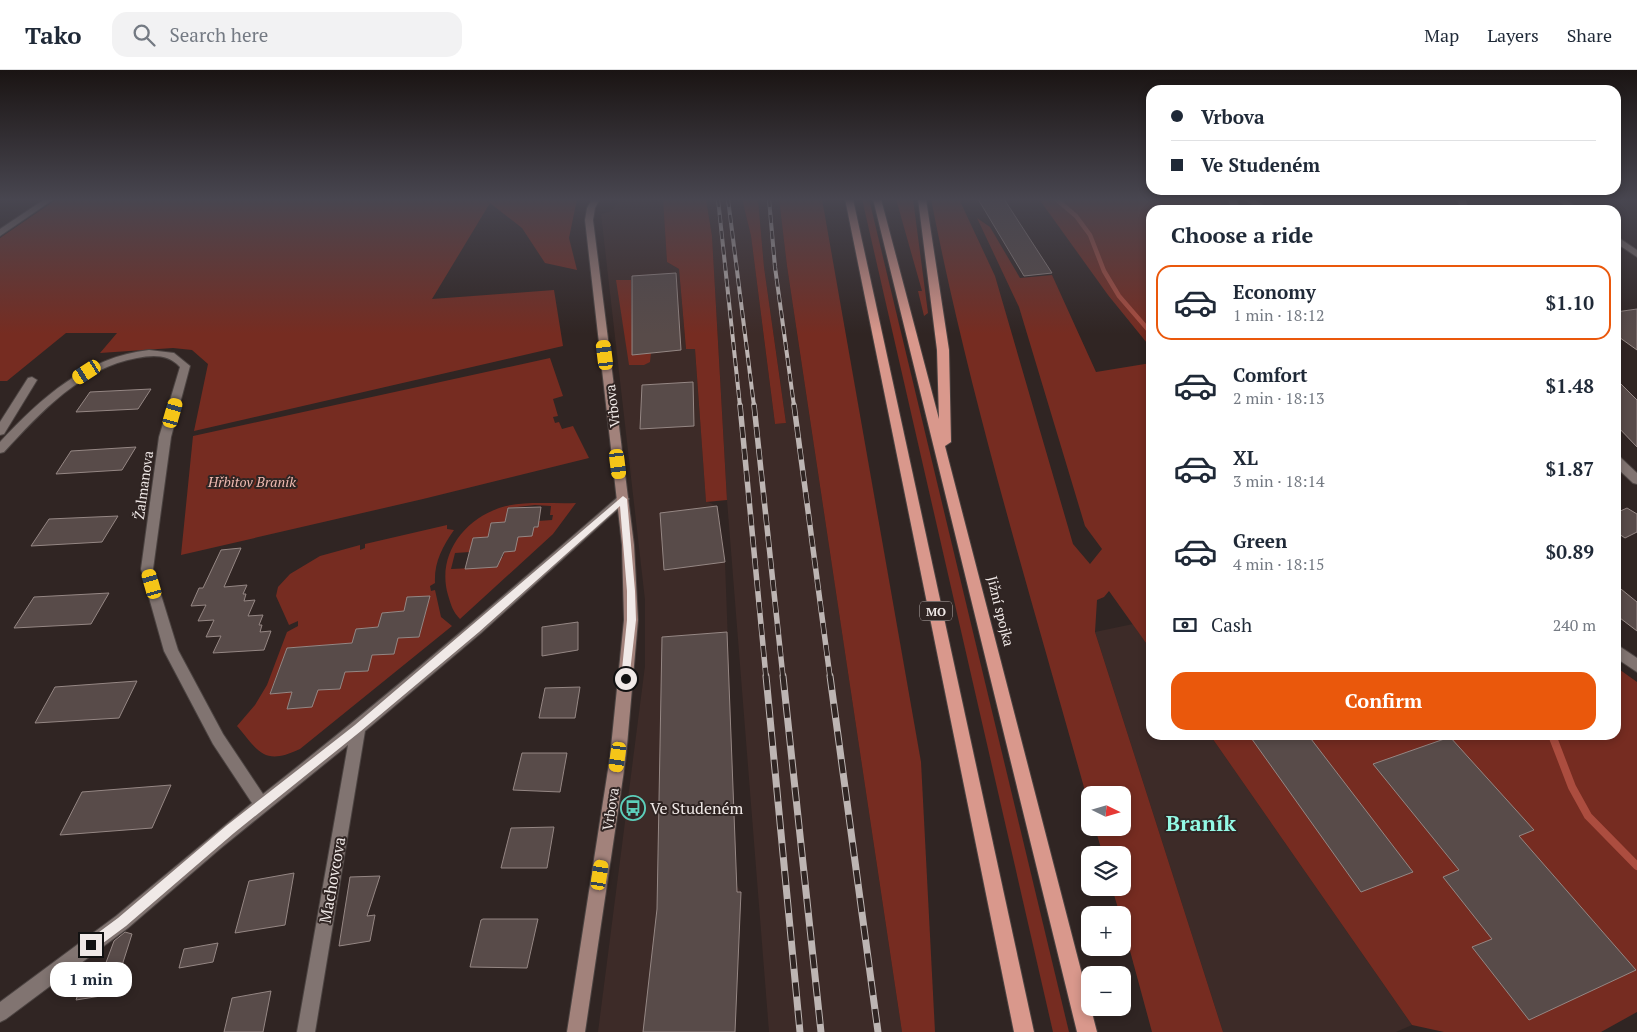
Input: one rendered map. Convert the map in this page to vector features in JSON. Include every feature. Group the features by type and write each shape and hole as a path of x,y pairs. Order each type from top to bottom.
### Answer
{"highway":[{"name":"MO","path":"858,244 1024,1032"},
{"name":"Jižní spojka","path":"888,244 1088,1032"},
{"path":"928,244 943,350 945,465"}],"main road":[{"name":"Vrbova","path":"576,1032 618,757 631,620 628,545 592,244"}],"street":[{"path":"1623,244 1637,254"},
{"name":"Žalmanova","path":"0,449 57,394 97,366 120,358 154,352 169,354 178,358 184,366 184,375 165,437 147,570 171,651 218,739 261,804"},
{"path":"0,430 32,380"},
{"path":"1621,465 1637,480"},
{"path":"0,1013 122,922 261,804 358,728 476,629 623,499"},
{"path":"1621,654 1637,666"},
{"name":"Machovcova","path":"306,1032 358,728"}],"shaded area":[{"path":"604,244 666,244 667,262 679,269 686,349 695,349 706,501 717,506 725,562 737,886 741,892 735,1032 598,1032 645,666 645,600"},
{"path":"712,244 752,244 775,424 786,423 762,244 784,244 902,1032 769,1032 727,500"},
{"path":"1133,624 1146,643 1146,740 1213,740 1412,1025 1396,1032 1223,1032 1095,632"}],"green space":[{"path":"0,244 465,244 432,299 554,290 563,346 194,431 208,364 192,350 173,348 100,353 117,333 66,333 7,381 0,381"},
{"path":"532,244 570,244 577,270 545,263"},
{"path":"666,244 712,244 727,500 706,502 695,349 686,349 679,269 667,262"},
{"path":"752,244 762,244 786,423 775,424"},
{"path":"784,244 830,244 921,762 935,1032 902,1032"},
{"path":"872,244 880,244 1069,1032 1053,1032"},
{"path":"909,244 919,244 928,313 924,316 918,291 922,291"},
{"path":"940,244 980,244 995,276 1073,544 1090,564 1102,549 1085,526 1019,307 989,244 1000,244 1020,278 1052,275 1096,372 1146,364 1146,643 1109,591 1104,597 1097,600 1095,632 1223,1032 1152,1032 1131,955 1131,906 1117,906 1114,896 1131,896 1131,846 1100,846 1097,836 1131,836 1131,786 1084,786 1004,505 965,353"},
{"path":"1071,244 1146,244 1146,342 1108,295"},
{"path":"616,280 631,280 632,355 651,353 650,362 644,365 629,365"},
{"name":"Hřbitov Braník","path":"550,358 563,396 553,399 558,416 553,417 555,423 559,422 562,429 573,426 589,458 181,555 193,436"},
{"path":"576,503 553,534 460,619 451,605 448,595 445,580 446,565 451,551 467,528 478,518 514,504","holes":["535,505 551,506 550,515 553,515 552,520 538,521 538,527 527,530 516,537 507,547 503,557 499,558 497,567 451,569 455,553 470,552 473,538 488,537 491,523 505,522 508,508"]},
{"path":"447,525 447,529 454,530 440,555 435,583 430,586 431,591 435,590 441,617 452,626 300,749 278,756 263,754 237,726 255,705 267,685 287,632 298,626 298,621 289,625 276,596 278,587 290,574 320,556 360,545 360,550 365,548 365,544","holes":["430,596 419,637 398,638 394,654 372,655 368,671 345,672 340,689 318,690 287,709 292,692 270,693 287,648 352,643 356,629 378,627 382,613 404,611 408,597"]},
{"path":"1621,671 1637,682 1637,1012 1601,1032 1444,1032 1412,1025 1213,740 1621,740"}],"building":[{"path":"1005,244 1033,244 1052,273 1024,276"},
{"path":"676,273 681,350 632,355 632,276"},
{"path":"1637,309 1637,350 1621,339 1621,311"},
{"path":"693,382 694,426 640,429 642,385"},
{"path":"1621,384 1637,400 1637,447 1621,430"},
{"path":"151,389 138,409 76,412 90,392"},
{"path":"136,447 122,470 56,474 71,451"},
{"path":"717,506 725,562 664,570 660,513"},
{"path":"541,507 538,527 534,527 532,536 518,537 515,551 504,552 497,567 465,569 473,538 488,537 491,523 505,522 508,508"},
{"path":"1627,508 1637,514 1637,532 1625,538 1621,535 1621,511"},
{"path":"118,516 102,542 31,546 49,519"},
{"path":"241,548 224,587 247,585 243,594 246,594 244,601 255,600 248,616 263,615 259,625 262,625 260,632 271,631 264,650 213,653 221,636 206,637 214,620 198,621 206,605 191,606 199,588 203,588 221,550"},
{"path":"1621,589 1637,602 1637,631 1621,619"},
{"path":"109,593 91,624 14,628 34,597"},
{"path":"430,596 419,637 398,638 394,654 372,655 368,671 345,672 340,689 318,690 312,707 287,709 292,692 270,694 287,648 352,643 356,629 378,627 382,613 404,611 407,597"},
{"path":"578,622 578,650 542,656 542,627"},
{"path":"727,632 737,892 741,892 735,1032 643,1032 657,909 662,637"},
{"path":"137,681 119,718 35,723 55,687"},
{"path":"580,687 575,718 539,718 545,688"},
{"path":"1253,740 1312,740 1413,872 1361,892"},
{"path":"1441,740 1453,740 1534,830 1519,836 1636,970 1529,1020 1472,947 1492,939 1443,877 1459,870 1373,764"},
{"path":"522,753 567,753 560,792 513,790"},
{"path":"171,785 152,828 60,835 82,792"},
{"path":"554,827 547,868 501,868 511,828"},
{"path":"294,873 285,925 235,933 249,881"},
{"path":"380,876 367,916 375,915 370,941 339,946 350,877"},
{"path":"538,919 527,968 470,967 481,920"},
{"path":"125,932 132,934 113,994 76,1000 86,971 104,968 114,941"},
{"path":"218,943 213,962 179,968 184,949"},
{"path":"271,991 263,1032 224,1032 232,998"}],"waterway":[{"path":"1093,244 1104,271 1119,296 1146,327"},
{"path":"1554,740 1572,787 1588,816 1637,866"}],"railway":[{"path":"723,244 740,406"},
{"path":"734,244 754,406"},
{"path":"773,244 794,406"},
{"path":"740,405 766,677"},
{"path":"754,405 783,677"},
{"path":"794,405 830,677"},
{"path":"766,676 800,1032"},
{"path":"783,676 821,1032"},
{"path":"830,676 878,1032"}],"place":[{"name":"Ve Studeném","path":"633,808"}],"district":[{"name":"Braník","path":"1201,822"}],"route":[{"path":"91,945 122,922 230,829 358,728 476,629 623,499 631,591 631,620 626,679"}]}
